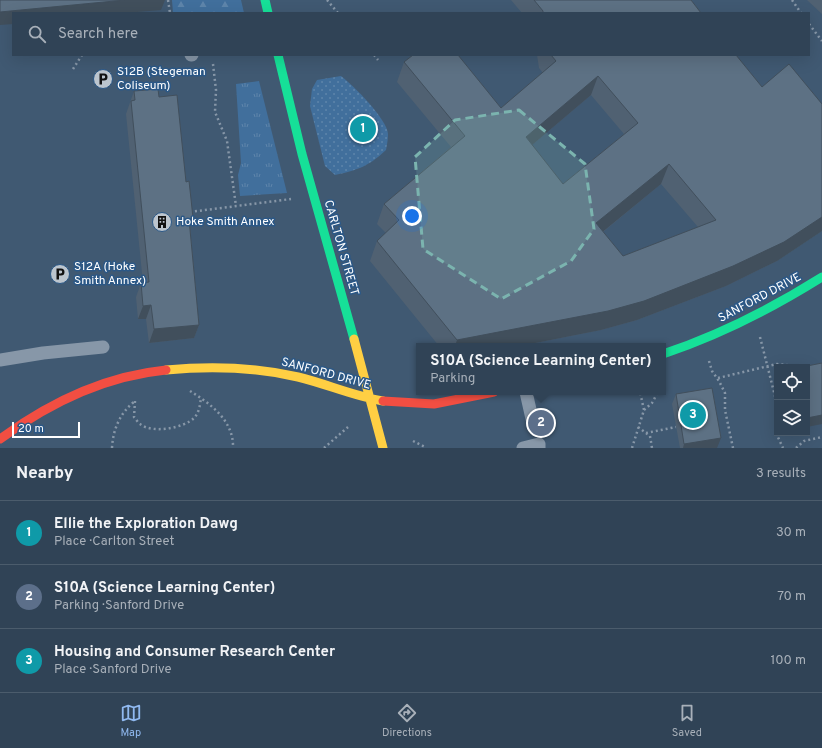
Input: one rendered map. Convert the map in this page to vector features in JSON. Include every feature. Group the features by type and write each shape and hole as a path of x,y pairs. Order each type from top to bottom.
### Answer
{"street":[{"path":"266,0 268,12"},
{"name":"CARLTON STREET","path":"278,56 311,188 371,399 383,448"},
{"name":"SANFORD DRIVE","path":"666,353 690,346 744,323 822,277"},
{"name":"SANFORD DRIVE","path":"0,439 29,418 62,400 97,386 156,370 192,366 244,368 295,376 349,394 371,399 434,404 479,395"}],"lane":[{"path":"0,360 43,353 103,347"},
{"path":"527,395 533,423"},
{"path":"522,448 539,444 540,448"}],"path":[{"path":"168,0 170,12"},
{"path":"327,0 337,12"},
{"path":"792,0 800,12"},
{"path":"810,25 822,41"},
{"path":"73,69 81,56"},
{"path":"375,56 378,60"},
{"path":"213,64 216,90 215,112 228,141 236,206"},
{"path":"186,213 295,198"},
{"path":"763,347 776,400"},
{"path":"708,359 712,371 718,378 725,393 725,410 733,448"},
{"path":"718,378 774,365"},
{"path":"186,389 202,398 218,411 228,424 233,448"},
{"path":"641,395 644,410"},
{"path":"632,448 644,410 656,395"},
{"path":"112,448 113,436 117,422 127,408 139,397"},
{"path":"135,401 134,417 141,425 152,428 168,429 184,426 194,418 200,409 202,398"},
{"path":"324,448 348,427"},
{"path":"638,427 650,436 652,448"},
{"path":"646,434 676,427"},
{"path":"777,436 783,448"},
{"path":"796,448 804,441 822,437"},
{"path":"413,441 425,447"}],"highlighted area":[{"path":"519,110 585,164 594,229 571,261 501,299 423,249 415,157 455,120"}],"green space":[{"path":"172,0 241,0 244,12 173,12"},
{"path":"341,76 361,94 376,111 386,128 388,136 386,150 374,160 357,169 335,175 325,166 310,106 312,89 317,80"},
{"path":"259,81 287,193 240,196 238,175 241,163 236,84"}],"building":[{"path":"0,0 125,0 0,12"},
{"path":"534,0 691,0 700,12 543,12"},
{"path":"412,56 459,56 501,108 556,61 552,56 737,56 762,87 789,64 822,104 822,217 784,242 733,266 644,301 608,311 457,340 377,241 399,220 384,204 465,136 404,62","holes":["598,76 638,123 563,184 526,137","669,164 716,220 623,256 596,223"]},
{"name":"Hoke Smith Annex","path":"158,89 159,97 177,95 186,182 189,181 193,218 189,219 199,325 154,329 151,305 143,306 141,283 149,282 131,101 135,100 134,91"},
{"path":"822,363 822,415 810,417 810,400 810,365"},
{"path":"712,388 721,438 684,444 676,394"}],"traffic: fast":[{"path":"265,0 268,12"},
{"path":"278,56 302,154 354,339"},
{"path":"666,353 725,330 784,300 822,277"}],"traffic: slow":[{"path":"354,339 383,448"},
{"path":"166,370 232,368 265,371 298,377 383,401"}],"traffic: jam":[{"path":"0,439 38,414 78,393 121,378 166,370"},
{"path":"383,401 434,404 479,395"}],"place":[{"name":"S12B (Stegeman Coliseum)","path":"103,79"},
{"name":"Ellie the Exploration Dawg","path":"363,129"},
{"name":"Hoke Smith Annex","path":"162,222"},
{"name":"S12A (Hoke Smith Annex)","path":"60,274"},
{"name":"Housing and Consumer Research Center","path":"693,415"},
{"name":"S10A (Science Learning Center)","path":"541,423"}]}
